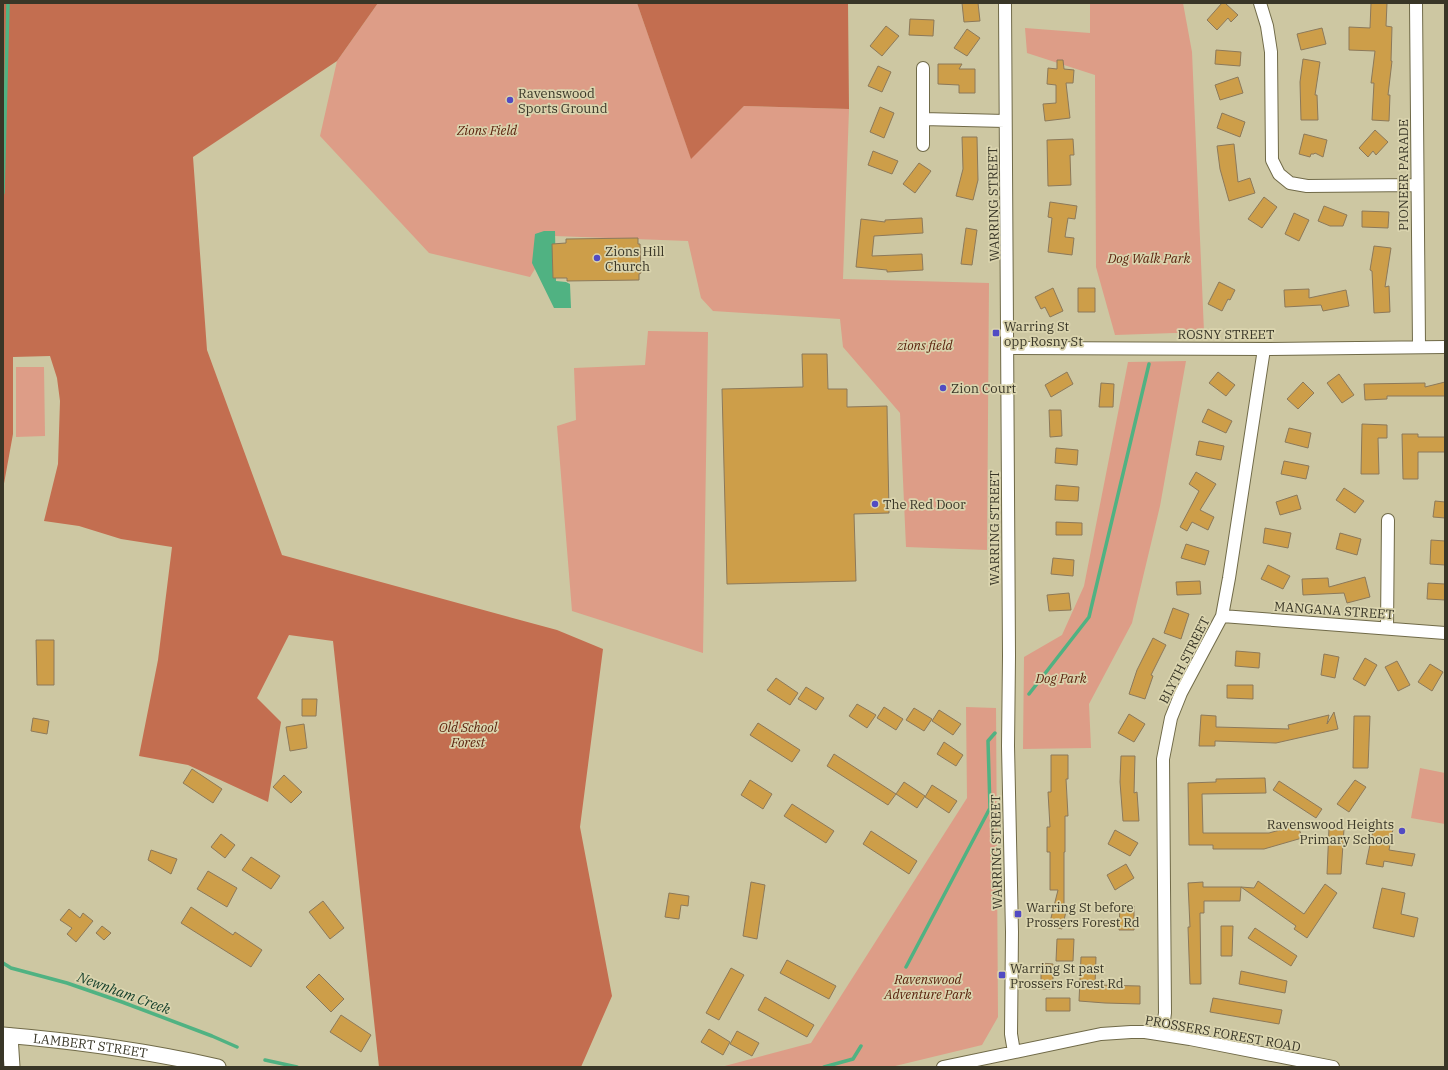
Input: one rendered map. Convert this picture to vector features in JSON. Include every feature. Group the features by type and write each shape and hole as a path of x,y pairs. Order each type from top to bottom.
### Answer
{"street":[{"name":"WARRING STREET","path":"1005,3 1005,121 1008,221 1008,746 1012,932 1011,1034 1014,1052"},
{"path":"1260,3 1268,26 1271,52 1272,160 1279,174 1290,183 1308,186 1416,185"},
{"name":"PIONEER PARADE","path":"1416,3 1416,185 1419,346"},
{"path":"923,68 923,145"},
{"path":"923,119 1005,121"},
{"name":"ROSNY STREET","path":"1007,348 1445,347"},
{"name":"BLYTH STREET","path":"1162,1034 1165,1013 1163,759 1171,718 1181,693 1222,616 1264,348"},
{"path":"1387,628 1388,520"},
{"name":"MANGANA STREET","path":"1222,616 1445,633"},
{"name":"PROSSERS FOREST ROAD","path":"944,1067 1119,1032 1145,1032 1162,1034 1333,1067"},
{"path":"6,1036 12,1067"},
{"name":"LAMBERT STREET","path":"6,1036 68,1042 218,1067"}],"green space":[{"name":"Old School Forest","path":"3,3 378,3 337,61 193,157 207,350 282,555 557,630 603,649 580,827 612,996 581,1067 379,1067 333,641 289,635 257,698 281,722 268,802 188,765 139,756 158,660 172,547 121,539 79,526 44,521 58,464 60,401 57,378 50,356 13,357 13,434 3,489"},
{"name":"Zions Field","path":"378,3 637,3 691,158 744,106 849,109 843,279 989,283 987,550 906,547 900,413 843,347 840,319 713,311 701,298 688,241 555,236 530,277 429,253 320,136 337,61"},
{"path":"637,3 848,3 849,109 744,106 691,159"},
{"name":"Dog Walk Park","path":"1090,3 1183,3 1192,52 1204,332 1115,335 1096,267 1095,75 1027,53 1025,28 1090,33"},
{"path":"648,331 708,332 703,653 572,611 557,426 576,420 574,368 645,365"},
{"name":"Dog Park","path":"1186,361 1160,506 1132,623 1089,704 1091,748 1023,749 1024,657 1062,635 1084,586 1128,362"},
{"path":"16,367 44,367 45,436 16,437"},
{"name":"Ravenswood Adventure Park","path":"966,707 996,708 998,1017 982,1045 891,1067 721,1067 811,1043 967,798"},
{"path":"1420,768 1445,773 1445,824 1411,818"}],"shaded area":[{"path":"544,231 555,231 556,281 570,284 571,308 554,308 532,263 535,234"}],"building":[{"path":"962,3 978,3 980,21 964,22"},
{"path":"1222,3 1225,3 1238,15 1231,22 1228,18 1217,30 1207,20"},
{"path":"1371,3 1387,3 1386,26 1392,27 1392,61 1388,95 1390,95 1389,121 1372,120 1374,83 1371,83 1375,51 1349,50 1349,27 1370,28"},
{"path":"910,19 934,20 933,36 909,35"},
{"path":"886,26 899,36 882,56 870,46"},
{"path":"1322,28 1326,44 1301,50 1297,34"},
{"path":"967,29 980,38 967,56 954,48"},
{"path":"1216,50 1241,52 1240,66 1215,64"},
{"path":"1303,59 1320,62 1315,95 1317,95 1318,120 1301,120 1300,82"},
{"path":"1057,60 1063,60 1064,69 1074,70 1073,83 1066,83 1070,118 1045,121 1043,104 1056,103 1056,85 1047,84 1048,68 1057,69"},
{"path":"938,64 962,64 959,69 975,69 975,93 959,93 959,85 938,84"},
{"path":"878,66 891,72 882,92 868,86"},
{"path":"1238,77 1243,93 1220,100 1215,85"},
{"path":"880,107 894,113 884,138 870,132"},
{"path":"1222,113 1245,122 1240,137 1217,128"},
{"path":"1375,130 1388,142 1376,155 1373,151 1368,157 1359,148"},
{"path":"1304,134 1327,140 1323,157 1315,153 1311,154 1310,157 1299,154"},
{"path":"962,137 977,137 978,180 973,200 956,196 963,169"},
{"path":"1073,139 1074,155 1070,155 1071,185 1048,186 1047,140"},
{"path":"1234,144 1238,182 1250,178 1255,193 1229,201 1220,169 1217,146"},
{"path":"873,151 898,161 892,174 868,165"},
{"path":"919,163 931,171 915,193 903,184"},
{"path":"1264,197 1277,207 1262,228 1248,219"},
{"path":"1050,202 1077,206 1075,219 1068,218 1065,237 1074,238 1072,255 1048,252 1052,218 1048,217"},
{"path":"1324,206 1347,215 1343,226 1330,226 1318,221"},
{"path":"1362,211 1389,212 1388,228 1362,227"},
{"path":"1294,213 1309,220 1299,241 1285,234"},
{"path":"922,218 923,233 874,236 872,256 922,254 923,270 887,272 887,270 856,267 861,219 885,222 885,220"},
{"path":"966,228 977,230 972,265 961,264"},
{"name":"Zions Hill Church","path":"638,238 638,244 640,244 641,273 639,274 639,280 567,281 567,278 553,278 552,244 566,243 566,239"},
{"path":"1374,246 1391,248 1385,287 1389,286 1390,312 1374,313 1372,271 1370,270"},
{"path":"1219,282 1235,290 1230,300 1228,299 1222,311 1208,304"},
{"path":"1053,288 1063,311 1050,317 1045,307 1041,309 1035,297"},
{"path":"1078,288 1095,288 1095,312 1078,312"},
{"path":"1309,289 1309,298 1346,290 1349,306 1323,311 1321,305 1285,307 1284,290"},
{"path":"802,354 827,354 828,389 847,389 847,407 887,406 889,513 854,514 856,581 727,584 722,389 803,387"},
{"path":"1067,372 1073,384 1051,397 1045,385"},
{"path":"1218,372 1235,385 1226,396 1209,383"},
{"path":"1339,374 1354,395 1342,403 1327,383"},
{"path":"1303,382 1314,393 1298,409 1287,399"},
{"path":"1445,382 1445,396 1387,396 1387,399 1365,400 1364,384 1425,383 1425,387"},
{"path":"1101,383 1114,384 1113,407 1099,407"},
{"path":"1208,409 1232,421 1226,433 1202,422"},
{"path":"1049,410 1061,410 1062,436 1050,437"},
{"path":"1362,424 1387,425 1387,438 1378,438 1379,474 1361,474"},
{"path":"1289,428 1311,433 1308,448 1285,442"},
{"path":"1402,434 1418,434 1418,437 1445,437 1445,452 1418,452 1418,479 1403,479"},
{"path":"1199,441 1224,446 1221,460 1196,455"},
{"path":"1056,448 1078,450 1077,465 1055,463"},
{"path":"1284,461 1309,466 1306,479 1281,474"},
{"path":"1196,472 1216,484 1200,510 1214,517 1208,530 1192,522 1187,531 1180,527 1199,491 1189,484"},
{"path":"1056,485 1079,487 1078,501 1055,500"},
{"path":"1344,488 1364,501 1355,513 1336,500"},
{"path":"1297,495 1301,509 1280,515 1276,502"},
{"path":"1435,501 1445,502 1445,518 1433,517"},
{"path":"1056,522 1082,523 1082,535 1056,535"},
{"path":"1265,528 1291,533 1288,548 1263,543"},
{"path":"1340,533 1361,539 1357,555 1336,549"},
{"path":"1431,540 1445,541 1445,565 1430,564"},
{"path":"1186,544 1209,551 1205,565 1181,558"},
{"path":"1053,558 1074,560 1073,576 1051,574"},
{"path":"1268,565 1290,576 1283,589 1261,579"},
{"path":"1365,577 1370,597 1347,603 1344,593 1303,595 1302,579 1328,578 1329,587"},
{"path":"1200,581 1201,594 1177,595 1176,582"},
{"path":"1428,583 1445,584 1445,600 1427,599"},
{"path":"1069,593 1071,610 1049,611 1047,595"},
{"path":"1173,608 1189,614 1181,639 1164,633"},
{"path":"1153,638 1166,645 1151,675 1153,676 1145,699 1129,694 1137,670"},
{"path":"36,640 54,640 54,685 37,685"},
{"path":"1236,651 1260,653 1259,668 1235,666"},
{"path":"1324,654 1339,657 1335,678 1321,675"},
{"path":"1365,658 1377,665 1365,686 1353,679"},
{"path":"1397,661 1410,685 1398,691 1385,667"},
{"path":"1430,664 1443,672 1432,691 1418,682"},
{"path":"776,678 798,693 790,705 767,690"},
{"path":"1227,685 1253,685 1253,699 1227,698"},
{"path":"806,687 824,698 816,710 798,699"},
{"path":"302,699 317,699 316,716 302,716"},
{"path":"857,704 876,715 867,728 849,716"},
{"path":"884,707 903,719 896,730 877,718"},
{"path":"914,708 932,719 924,731 906,720"},
{"path":"939,710 961,724 953,735 932,721"},
{"path":"1334,712 1338,729 1276,743 1215,741 1215,746 1199,746 1201,715 1216,716 1216,727 1289,729 1288,725 1329,715 1327,724"},
{"path":"1129,714 1145,724 1134,742 1118,733"},
{"path":"1354,716 1370,716 1368,768 1353,768"},
{"path":"33,718 49,721 47,734 31,731"},
{"path":"758,723 800,750 792,762 750,735"},
{"path":"304,724 307,748 290,751 286,727"},
{"path":"944,742 963,755 956,766 937,754"},
{"path":"834,754 896,794 888,805 827,766"},
{"path":"1051,755 1068,755 1068,779 1066,779 1068,816 1065,816 1064,852 1064,906 1067,907 1062,929 1049,926 1058,890 1050,890 1050,852 1047,852 1047,827 1050,827 1048,792 1051,792"},
{"path":"1121,756 1135,756 1134,793 1137,792 1139,821 1123,821 1120,782"},
{"path":"192,769 222,789 213,803 183,783"},
{"path":"284,775 302,792 291,803 273,787"},
{"path":"1265,778 1266,793 1202,794 1203,833 1269,833 1298,825 1302,838 1264,849 1213,849 1213,845 1189,845 1188,783 1216,782 1216,779"},
{"path":"750,780 772,794 763,809 741,795"},
{"path":"1355,780 1366,787 1349,812 1337,804"},
{"path":"1279,781 1322,809 1316,818 1273,790"},
{"path":"904,782 925,796 917,808 896,794"},
{"path":"932,785 957,801 949,813 925,797"},
{"path":"792,804 834,831 826,843 784,816"},
{"path":"1366,824 1393,829 1389,850 1415,854 1412,866 1384,861 1383,867 1366,864 1373,830 1375,831"},
{"path":"1329,828 1344,829 1341,874 1327,874"},
{"path":"1115,830 1138,843 1130,856 1108,844"},
{"path":"871,831 917,861 909,874 863,844"},
{"path":"221,834 235,845 225,858 211,847"},
{"path":"151,850 177,859 171,874 148,860"},
{"path":"251,857 280,876 271,889 242,870"},
{"path":"1126,864 1134,878 1115,890 1107,875"},
{"path":"208,871 237,888 227,907 197,889"},
{"path":"1258,881 1304,914 1325,884 1337,893 1307,938 1294,929 1296,926 1241,887 1254,888"},
{"path":"751,882 765,885 757,939 743,936"},
{"path":"1203,882 1203,887 1241,887 1240,901 1204,901 1204,913 1200,913 1201,984 1190,984 1188,883"},
{"path":"1382,888 1405,893 1401,914 1418,918 1414,937 1373,928"},
{"path":"669,893 689,896 688,906 681,905 679,919 665,917"},
{"path":"323,901 344,928 330,939 309,912"},
{"path":"1120,906 1134,906 1134,930 1119,930"},
{"path":"191,907 233,935 235,932 262,950 251,967 181,923"},
{"path":"69,909 80,918 83,913 93,921 76,942 67,934 72,928 60,920"},
{"path":"102,926 111,933 104,940 96,933"},
{"path":"1221,926 1233,926 1232,956 1221,956"},
{"path":"1255,928 1297,956 1291,966 1248,938"},
{"path":"1057,939 1074,939 1073,961 1056,961"},
{"path":"1081,957 1096,957 1095,985 1140,986 1140,1004 1079,1001"},
{"path":"787,960 836,986 829,999 780,973"},
{"path":"1041,963 1053,964 1053,989 1041,989"},
{"path":"731,968 744,975 719,1020 706,1013"},
{"path":"1241,971 1287,981 1285,993 1239,984"},
{"path":"319,974 344,999 331,1012 306,987"},
{"path":"765,997 814,1025 807,1037 758,1010"},
{"path":"1046,998 1070,998 1070,1011 1046,1011"},
{"path":"1213,998 1282,1010 1279,1024 1210,1012"},
{"path":"341,1015 371,1035 361,1052 330,1032"},
{"path":"709,1029 730,1042 723,1055 701,1042"},
{"path":"737,1031 759,1043 752,1056 730,1044"}],"waterway":[{"name":"Newnham Creek","path":"3,193 8,3"},
{"path":"1029,694 1089,617 1149,364"},
{"path":"906,967 990,808 988,741 995,733"},
{"name":"Newnham Creek","path":"3,963 11,968 67,983 122,1002 237,1047"},
{"path":"824,1067 853,1059 861,1046"},
{"name":"Newnham Creek","path":"265,1060 297,1067"}],"place":[{"name":"Ravenswood Sports Ground","path":"510,100"},
{"name":"Zions Hill Church","path":"597,258"},
{"name":"Warring St opp Rosny St","path":"996,333"},
{"name":"Zion Court","path":"943,388"},
{"name":"The Red Door","path":"875,504"},
{"name":"Ravenswood Heights Primary School","path":"1402,831"},
{"name":"Warring St before Prossers Forest Rd","path":"1018,914"},
{"name":"Warring St past Prossers Forest Rd","path":"1002,975"}],"park label":[{"name":"zions field","path":"925,345"}]}
